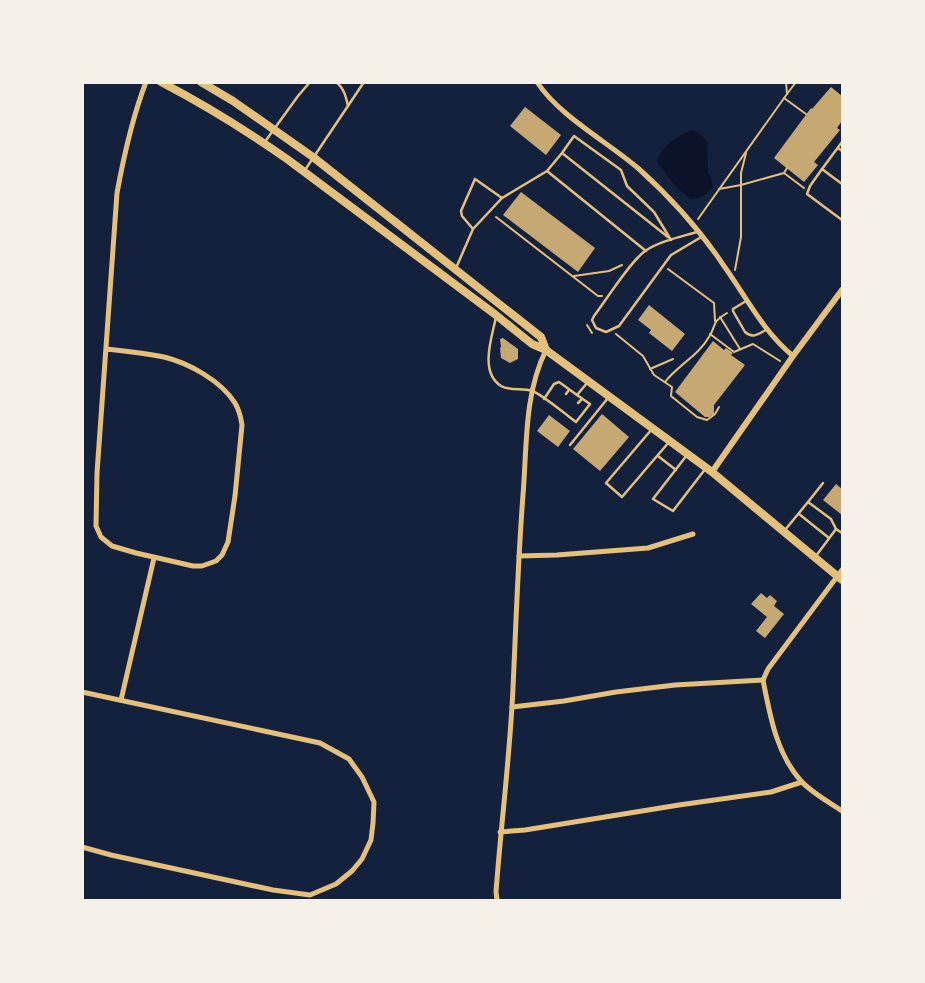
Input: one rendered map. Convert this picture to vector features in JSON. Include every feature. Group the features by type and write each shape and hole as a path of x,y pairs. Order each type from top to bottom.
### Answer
{"main road":[{"path":"161,82 203,105 264,143 304,171 532,344 546,350 688,454 841,575"},
{"path":"201,82 274,129 313,157 541,337 546,350"}],"street":[{"path":"106,349 145,353 183,364 217,385 236,404 241,415 242,425 236,496 228,542 222,555 211,563 193,566 154,558 112,546 101,537 96,526 97,473 117,193 134,118 146,82"},
{"path":"537,82 551,100 638,168 658,187 703,236 766,330 793,356"},
{"path":"709,470 842,290"},
{"path":"497,900 500,832 512,707 525,457 532,391 538,367 546,350"},
{"path":"519,556 557,556 648,548 693,534"},
{"path":"121,700 154,558"},
{"path":"841,575 768,669 763,680 770,714 782,754 802,782 842,811"},
{"path":"512,707 675,685 763,680"},
{"path":"82,692 320,744 348,758 362,777 374,802 371,840 362,859 352,871 336,884 310,895 254,886 110,855 82,847"},
{"path":"500,832 525,830 771,792 802,782"}],"lane":[{"path":"264,143 310,82"},
{"path":"336,82 346,95 348,107"},
{"path":"304,171 364,82"},
{"path":"455,269 473,229 502,198 547,171 574,136 621,170 627,186 654,212 671,240"},
{"path":"842,142 822,169 807,194 842,220"},
{"path":"838,148 842,151"},
{"path":"562,152 671,240"},
{"path":"822,169 842,184"},
{"path":"547,171 646,251"},
{"path":"473,229 462,216 461,211 475,179 502,198"},
{"path":"698,231 646,251 636,259 592,320 596,328 601,331 612,330 619,326 676,251 703,236"},
{"path":"746,300 733,309 734,314 748,335 755,336 766,330"},
{"path":"496,315 488,359 492,376 501,386 532,391 576,422 590,404 559,382 554,384 544,399"},
{"path":"577,395 588,381"},
{"path":"566,394 569,390"},
{"path":"570,445 609,396"},
{"path":"578,403 582,399"},
{"path":"556,408 560,403"},
{"path":"568,416 572,412"},
{"path":"653,428 606,484 622,497 670,441"},
{"path":"688,454 653,499 673,511 709,470"},
{"path":"658,456 676,470"},
{"path":"784,531 822,484"},
{"path":"808,502 832,520 836,529 842,533"},
{"path":"798,514 829,538"},
{"path":"816,557 836,529"}],"path":[{"path":"786,82 787,94"},
{"path":"693,226 796,82"},
{"path":"784,98 806,114"},
{"path":"733,280 741,236 741,173 747,151"},
{"path":"719,189 784,173 787,168"},
{"path":"784,173 808,191"},
{"path":"496,217 598,296 609,296"},
{"path":"574,276 609,271 636,259"},
{"path":"663,266 714,303 715,321 710,334 696,354 674,371 665,382"},
{"path":"715,321 733,309"},
{"path":"720,317 740,349"},
{"path":"612,330 643,356 654,375 672,387 670,396 697,417 707,420 715,414 719,407"},
{"path":"710,334 734,352 753,344 787,365"},
{"path":"650,370 673,359"}],"water":[{"path":"691,130 698,132 707,141 708,173 713,187 703,196 690,199 676,187 657,162 662,151 670,143"}],"building":[{"path":"831,87 842,96 842,121 837,128 840,130 814,162 818,165 804,182 774,158 811,108"},
{"path":"525,107 561,135 546,155 510,126"},
{"path":"521,192 595,248 578,272 503,215"},
{"path":"649,305 685,334 672,351 649,333 651,330 638,320"},
{"path":"503,338 518,349 518,359 510,363 501,358 500,339"},
{"path":"713,341 724,350 726,348 733,353 731,355 745,365 714,405 714,414 705,417 675,392"},
{"path":"602,414 629,437 600,471 573,449"},
{"path":"549,415 570,431 558,447 537,431"},
{"path":"836,484 842,489 842,515 823,500"},
{"path":"761,593 767,598 770,595 777,601 774,606 784,614 765,638 756,631 767,617 751,604"}]}
